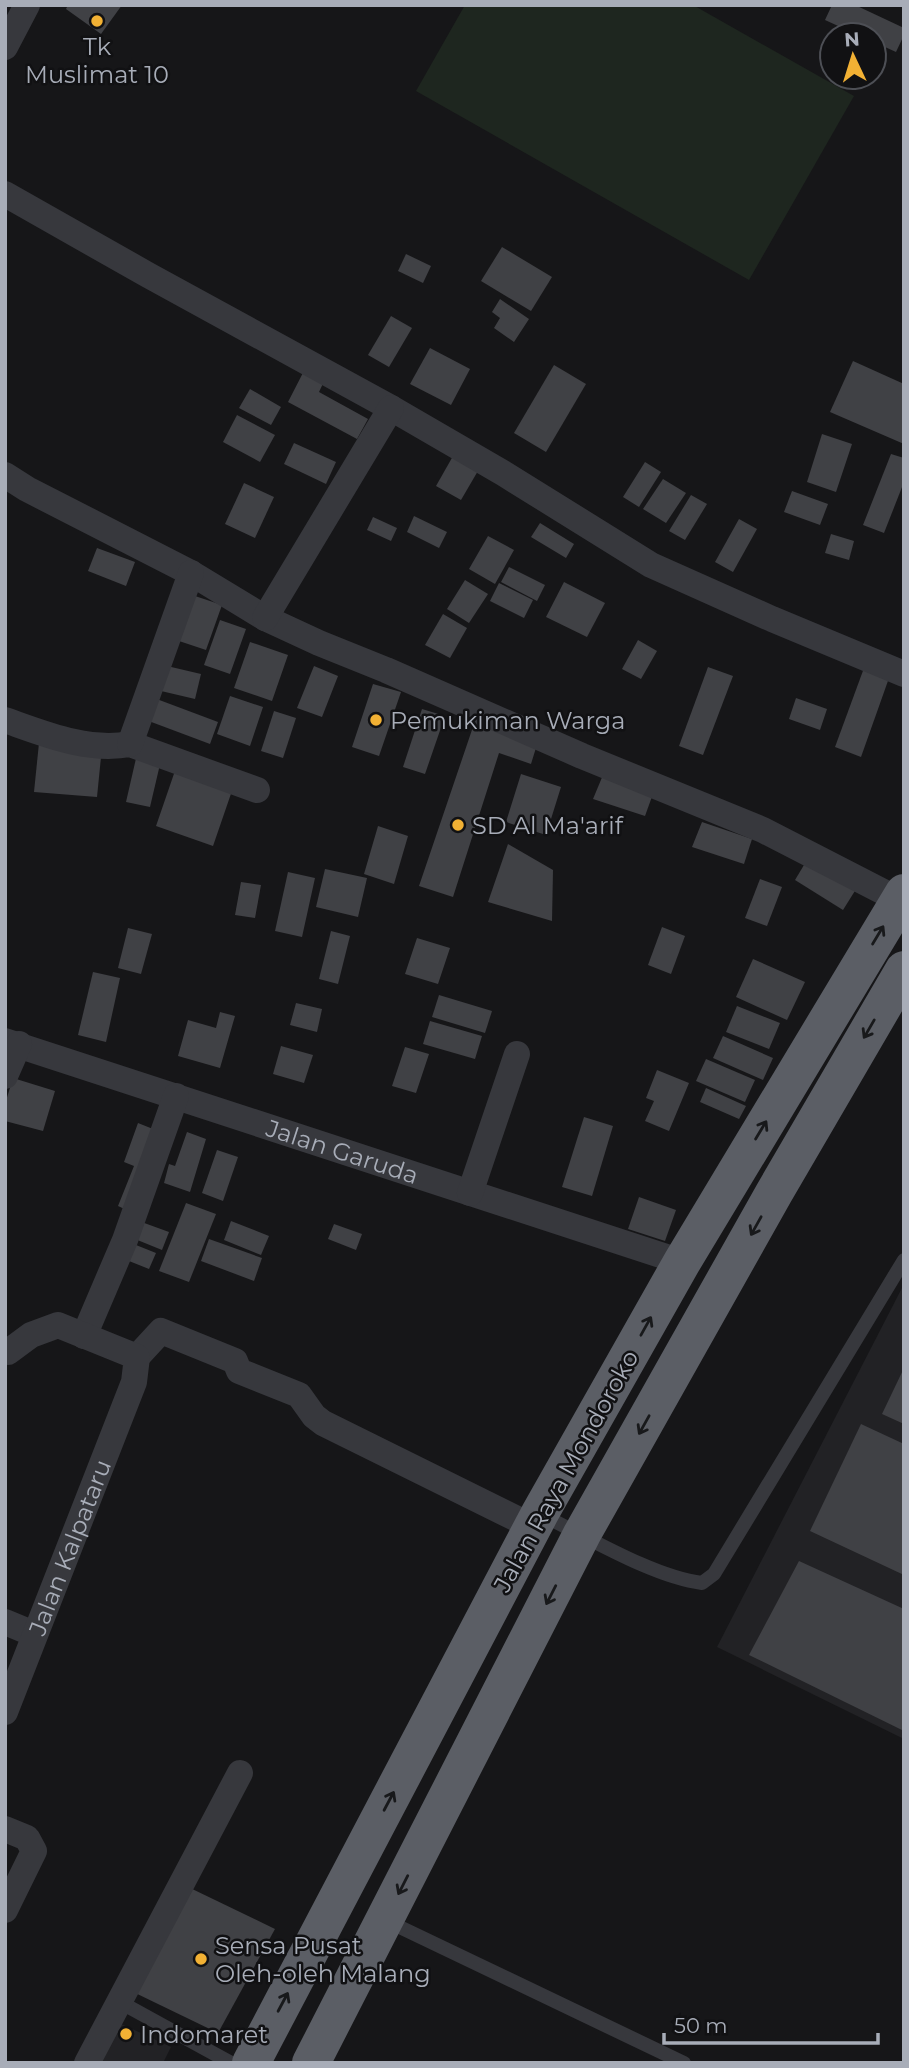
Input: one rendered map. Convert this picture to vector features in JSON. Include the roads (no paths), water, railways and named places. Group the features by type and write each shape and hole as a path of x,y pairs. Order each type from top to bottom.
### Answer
{"highway":[{"name":"Jalan Raya Mondoroko","path":"251,2063 536,1520 682,1262 902,897"},
{"name":"Jalan Raya Mondoroko","path":"312,2063 582,1534 774,1193 904,970"}],"street":[{"path":"5,47 27,5"},
{"path":"5,194 391,408 503,473 651,565 904,674"},
{"path":"265,618 391,408"},
{"path":"5,475 27,489 191,573 265,618 582,756 763,830 902,897"},
{"path":"130,744 191,573"},
{"path":"5,720 92,746 111,748 130,744 257,790"},
{"path":"5,1076 12,1043"},
{"name":"Jalan Garuda","path":"12,1043 682,1262"},
{"path":"470,1193 517,1054"},
{"path":"84,1336 125,1240 176,1096"},
{"path":"6,1354 31,1335 58,1325 84,1336 135,1369 161,1331 235,1361 239,1371 299,1395 314,1416 323,1423 536,1520"},
{"name":"Jalan Kalpataru","path":"5,1713 135,1369"},
{"path":"5,1622 34,1634"},
{"path":"87,2063 240,1773"},
{"path":"5,1829 27,1838 34,1851 5,1910"}],"lane":[{"path":"536,1520 582,1534 683,1581 702,1583 714,1574 904,1260"},
{"path":"385,1920 684,2063"},
{"path":"118,2001 231,2063"}],"place":[{"name":"Tk Muslimat 10","path":"97,21"},
{"name":"Pemukiman Warga","path":"376,720"},
{"name":"SD Al Ma'arif","path":"458,825"},
{"name":"Sensa Pusat Oleh-oleh Malang","path":"201,1959"},
{"name":"Indomaret","path":"126,2034"}]}
